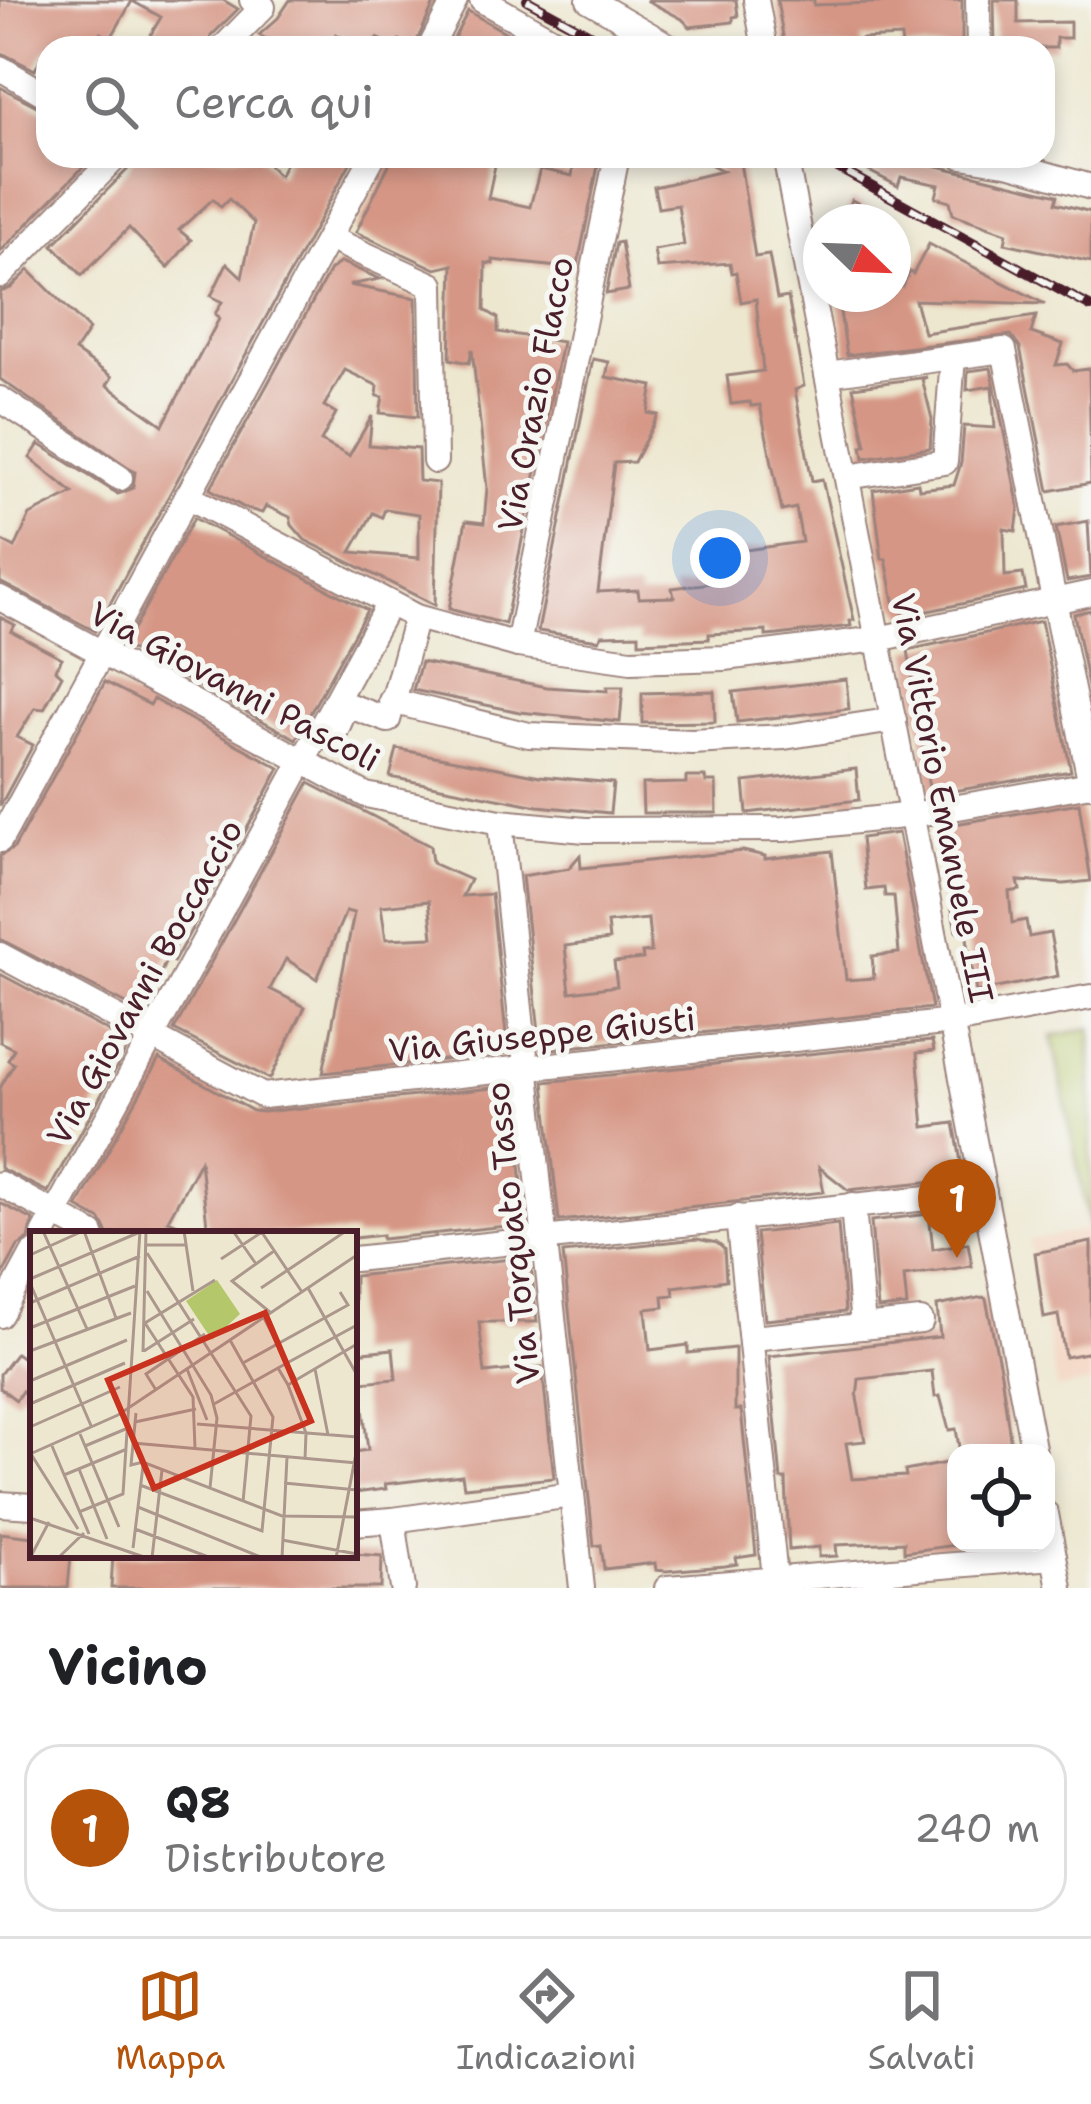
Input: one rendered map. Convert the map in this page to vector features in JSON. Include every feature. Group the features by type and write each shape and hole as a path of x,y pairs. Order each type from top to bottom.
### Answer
{"street":[{"path":"235,36 263,7 252,0"},
{"path":"436,36 455,0"},
{"path":"482,0 546,36"},
{"path":"756,0 763,36"},
{"path":"978,0 979,36"},
{"path":"598,2 653,36"},
{"path":"0,68 36,89"},
{"path":"0,276 105,168"},
{"path":"0,841 367,168"},
{"name":"Via Orazio Flacco","path":"518,645 615,168"},
{"name":"Via Vittorio Emanuele III","path":"786,168 1032,1444"},
{"path":"1035,168 1091,187"},
{"path":"329,238 432,285 435,461"},
{"path":"827,374 1004,350 1091,785"},
{"path":"847,477 944,462 953,357"},
{"path":"0,399 120,478"},
{"path":"187,496 416,617 518,645 631,661 725,658 878,639 1091,593"},
{"name":"Via Giovanni Pascoli","path":"0,598 366,795 500,822 585,830 784,830 912,815 1091,785"},
{"path":"310,766 389,603"},
{"path":"310,766 347,705 388,720 416,617"},
{"path":"391,701 529,735 692,742 784,737 894,720"},
{"name":"Via Giovanni Boccaccio","path":"50,1224 152,1036 310,766"},
{"name":"Via Torquato Tasso","path":"500,822 582,1588"},
{"name":"Via Giuseppe Giusti","path":"0,955 263,1096 953,1022 1091,997"},
{"path":"0,1184 50,1224 79,1231"},
{"path":"357,1259 984,1192"},
{"path":"853,1205 863,1327"},
{"path":"738,1217 776,1583"},
{"path":"0,1315 30,1260"},
{"path":"752,1338 921,1321"},
{"path":"0,1485 18,1505"},
{"path":"357,1523 572,1495"},
{"path":"393,1520 404,1588"},
{"path":"1053,1552 1060,1588"},
{"path":"667,1588 776,1583 1054,1557"}],"shaded area":[{"path":"1091,1230 1091,1383 1057,1389 1029,1240"}],"green space":[{"path":"1091,1028 1091,1230 1090,1230 1052,1036"}],"building":[{"path":"0,0 223,0 238,9 211,36 150,36 161,17 132,1 112,36 36,36 35,70 0,52"},
{"path":"290,0 436,0 419,36 259,35"},
{"path":"646,0 736,0 738,16 733,22 690,27"},
{"path":"777,0 814,0 814,5 962,0 962,36 783,36"},
{"path":"994,0 1018,0 1018,23 1070,22 1070,38 1056,38 1056,48 1055,36 995,36"},
{"path":"468,11 512,36 455,36"},
{"path":"0,87 36,106 36,168 82,168 0,252"},
{"path":"129,168 271,168 279,176 283,168 347,168 95,631 0,582 0,540 15,548 30,515 73,493 30,458 39,444 118,494 133,488 135,472 0,379 0,292 29,270 89,330 75,351 112,377 107,385 163,425 219,319 215,314 222,302 211,296 227,263 242,277 254,223 229,199 221,207 213,199 179,230 191,240 168,268 129,228 82,275 53,245"},
{"path":"387,168 494,168 488,198 530,207 540,169 572,176 573,168 598,168 577,269 486,263 485,310 498,318 498,332 562,342 505,624 449,609 466,521 484,523 487,488 472,349 469,363 450,359 453,265 436,269 356,232"},
{"path":"717,168 741,168 755,257 769,255 777,299 788,297 804,386 795,390 812,481 822,479 854,620 851,626 778,635 766,636 766,631 639,642 639,634 602,635 599,640 538,631 593,359 609,362 606,377 653,386 648,413 658,415 634,462 614,463 598,592 638,590 639,598 674,597 672,588 720,582 718,554 802,542 796,508 782,511 760,405 731,404 727,376 763,371 756,299 741,302 730,263 657,268 654,250 684,245 678,205 658,208 654,187 723,171"},
{"path":"863,168 946,168 1058,195 1056,203 1091,212 1091,262 1005,243 1007,233 953,214 950,201 936,197 939,185 901,177 898,186"},
{"path":"621,242 629,290 606,294 616,243"},
{"path":"929,244 1045,304 915,300 924,333 1036,316 1031,333 1063,344 1056,365 1067,364 1073,371 1089,369 1091,483 1049,491 1020,347 1011,335 847,355 840,312 911,312 913,274"},
{"path":"341,262 380,279 349,285 416,298 418,417 380,413 383,397 377,396 378,386 345,370 324,406 336,413 321,441 349,456 372,416 369,445 418,449 419,481 438,483 435,605 305,540 290,517 266,506 262,513 245,508 210,489 330,270","holes":["385,509 419,514 419,558 351,552 373,513 382,517"]},
{"path":"991,368 1019,508 1016,531 1004,529 1005,576 1023,574 1026,590 905,616 894,601 886,559 882,559 873,490 918,483 919,489 954,485 964,426 995,428 992,386 967,390 968,371"},
{"path":"927,377 922,379 932,419 930,448 864,458 862,446 866,445 853,387"},
{"path":"194,518 367,610 296,739 124,646"},
{"path":"1088,521 1091,577 1067,581 1056,527"},
{"path":"1091,610 1091,701 1074,614"},
{"path":"0,617 15,625 11,631 62,658 55,669 62,675 44,709 35,708 17,737 33,745 0,806"},
{"path":"1041,621 1071,771 930,795 908,650"},
{"path":"421,662 547,687 607,691 607,687 623,687 620,722 520,712 413,690"},
{"path":"846,679 849,709 737,722 733,692"},
{"path":"105,682 150,705 153,699 280,768 173,963 175,939 144,1013 0,939 0,856 14,848"},
{"path":"714,691 715,722 642,723 642,693"},
{"path":"397,749 540,776 613,783 610,813 538,806 390,777"},
{"path":"856,769 859,800 747,813 744,782"},
{"path":"686,777 716,782 717,813 643,813 642,784 686,783"},
{"path":"309,783 430,846 432,863 470,880 462,896 491,894 508,1053 323,1073 354,913 346,911 317,979 286,959 270,989 305,1007 270,1079 174,1030","holes":["429,901 433,937 386,939 381,906"]},
{"path":"1079,803 1091,881 1018,881 1020,890 1009,892 1012,923 1026,920 1029,937 1050,933 1058,976 976,992 966,932 956,931 937,827"},
{"path":"898,833 932,1008 541,1050 522,876 569,868 580,855 581,868 743,851 765,859 832,851 846,980 874,978 872,956 899,953 894,896 885,896 884,888 866,890 861,838","holes":["648,919 651,952 642,953 643,959 614,962 617,986 570,992 565,946 609,940 607,923"]},
{"path":"0,974 130,1043 48,1192 0,1168 0,1088 14,1064 8,1060 14,1049 0,1042"},
{"path":"932,1041 934,1051 917,1053 924,1127 954,1123 964,1178 848,1190 819,1167 824,1192 559,1221 544,1082"},
{"path":"159,1059 253,1111 263,1112 512,1086 526,1224 382,1239 382,1235 357,1238 357,1231 208,1231 200,1161 168,1220 194,1231 106,1231 101,1220 77,1207"},
{"path":"0,1203 33,1220 29,1239 18,1246 2,1276"},
{"path":"929,1214 933,1249 968,1243 972,1266 904,1276 907,1306 878,1309 871,1221"},
{"path":"838,1224 845,1312 765,1320 756,1233"},
{"path":"697,1239 724,1249 726,1280 673,1287 674,1295 663,1296 664,1307 646,1309 650,1350 688,1345 688,1353 735,1348 735,1410 741,1410 756,1555 736,1558 737,1564 725,1566 666,1571 656,1570 655,1563 604,1569 601,1545 594,1546 563,1253"},
{"path":"1091,1242 1091,1352 1065,1357 1058,1315 1044,1318 1035,1253"},
{"path":"530,1257 537,1322 479,1322 485,1373 542,1367 554,1478 464,1487 462,1475 385,1484 386,1489 357,1493 357,1452 368,1450 360,1382 396,1379 393,1349 357,1353 357,1276"},
{"path":"986,1299 1011,1444 958,1444 956,1429 949,1430 940,1396 935,1397 932,1371 859,1379 857,1398 865,1441 846,1443 852,1479 906,1476 905,1471 947,1463 947,1546 904,1552 904,1542 836,1545 837,1556 819,1557 819,1547 789,1550 786,1479 781,1479 769,1356 940,1337 937,1306"},
{"path":"16,1353 30,1363 30,1397 22,1391 16,1400 0,1388 0,1374"},
{"path":"0,1533 30,1537 30,1558 71,1558 68,1588 0,1588"},
{"path":"382,1556 381,1588 111,1588 113,1558"}],"railway":[{"path":"527,0 593,36"},
{"path":"838,168 1091,307"}],"place":[{"name":"Q8","path":"957,1258"}]}
